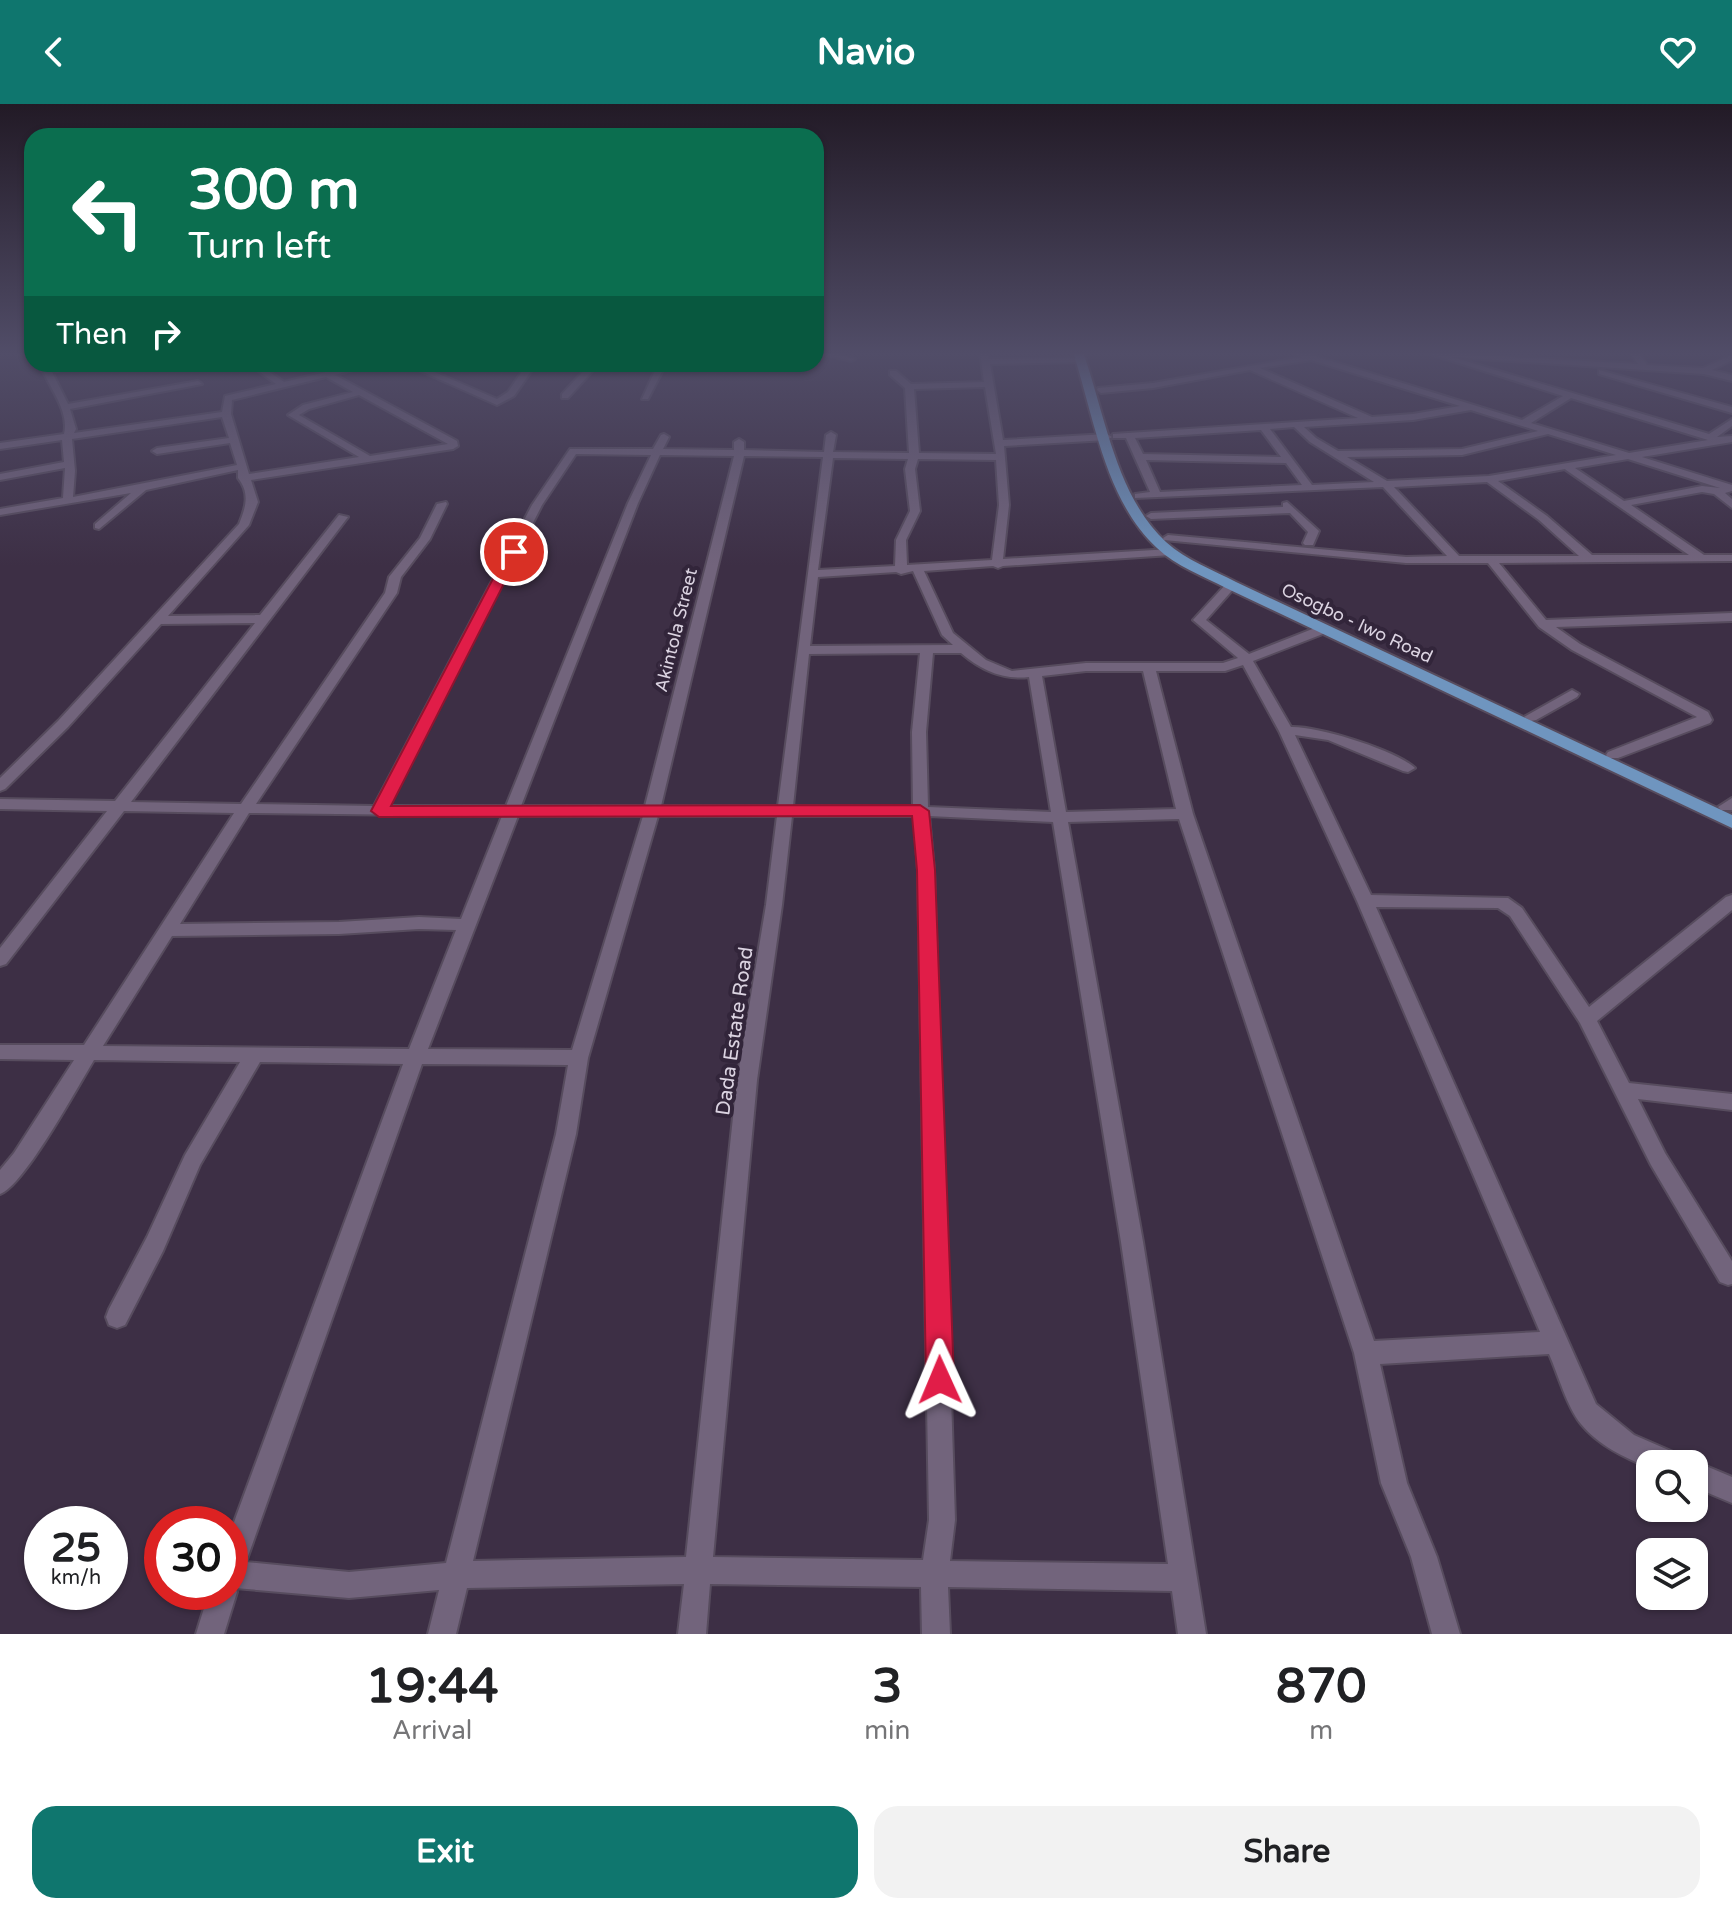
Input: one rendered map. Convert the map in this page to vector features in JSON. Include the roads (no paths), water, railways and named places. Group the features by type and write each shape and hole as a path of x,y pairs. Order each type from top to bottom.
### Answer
{"main road":[{"name":"Osogbo - Iwo Road","path":"1112,423 1135,512 1170,545 1231,585 1730,810"},
{"name":"Osogbo - Iwo Road","path":"1113,423 1139,496 1170,545 1246,584 1730,810"}],"street":[{"path":"68,500 69,423"},
{"path":"0,446 159,423"},
{"path":"0,786 22,768 244,525 253,502 241,472 229,423"},
{"path":"307,423 370,460"},
{"path":"0,512 241,472 438,451 454,443 418,423"},
{"path":"901,571 901,540 915,511 910,469 914,456 912,423"},
{"path":"996,423 1004,505 996,553 998,565"},
{"path":"1000,443 1311,423"},
{"path":"1529,423 1728,488"},
{"path":"1663,423 1716,438 1732,439"},
{"path":"1139,496 1489,479 1569,468 1625,454 1716,438 1731,423"},
{"path":"1296,424 1335,454 1387,485 1456,560"},
{"path":"1263,426 1309,487"},
{"path":"1335,454 1462,452 1549,431"},
{"name":"Dada Estate Road","path":"692,1634 747,1080 774,905 831,435"},
{"path":"1118,436 1141,457 1156,494"},
{"path":"248,1522 415,1057 664,437"},
{"path":"157,451 233,440"},
{"path":"379,811 537,505 573,451 655,453 739,449 829,456 1000,457"},
{"name":"Akintola Street","path":"442,1634 566,1134 579,1058 644,843 739,449"},
{"path":"1141,457 1287,460"},
{"path":"0,477 69,464"},
{"path":"1569,468 1700,557"},
{"path":"1489,479 1543,518 1588,558"},
{"path":"99,526 143,488"},
{"path":"1622,504 1702,489 1728,488"},
{"path":"1728,488 1732,505"},
{"path":"1273,489 1314,531 1309,543"},
{"path":"0,1185 21,1159 244,810 391,593 395,577 425,539 442,504"},
{"path":"1151,516 1292,510"},
{"path":"0,960 343,517"},
{"path":"814,574 998,565 1170,545 1406,560 1732,558"},
{"path":"1492,561 1543,624 1576,647 1703,715 1705,720 1613,755"},
{"path":"918,570 948,635 962,649 998,671 1035,674 1046,669 1086,667 1225,667 1248,661 1324,629"},
{"path":"1231,585 1199,620 1248,661 1286,731 1365,901 1587,1413 1608,1435 1636,1451"},
{"path":"1543,624 1732,617"},
{"path":"157,620 264,619"},
{"path":"936,1634 934,1577 942,1520 939,1296 926,870 920,811 921,679 927,651 948,635"},
{"path":"804,650 962,649"},
{"path":"1149,669 1185,814 1366,1353 1394,1483 1424,1557 1446,1634"},
{"path":"1035,674 1192,1634"},
{"path":"1531,717 1572,694"},
{"path":"1286,731 1296,729 1331,738 1408,768"},
{"path":"0,804 244,810 649,813 920,811 1059,817 1185,814"},
{"path":"1365,901 1502,902 1516,912 1587,1019 1658,1159 1728,1275"},
{"path":"1587,1019 1732,901"},
{"path":"166,930 339,928 419,923 467,925"},
{"path":"0,1052 579,1058"},
{"path":"117,1317 155,1244 192,1161 254,1055"},
{"path":"1623,1090 1732,1102"},
{"path":"1366,1353 1556,1342"},
{"path":"1708,1480 1732,1490"},
{"path":"248,1574 349,1585 459,1575 700,1570 934,1577 1184,1578"},
{"path":"210,1634 217,1610"}]}
